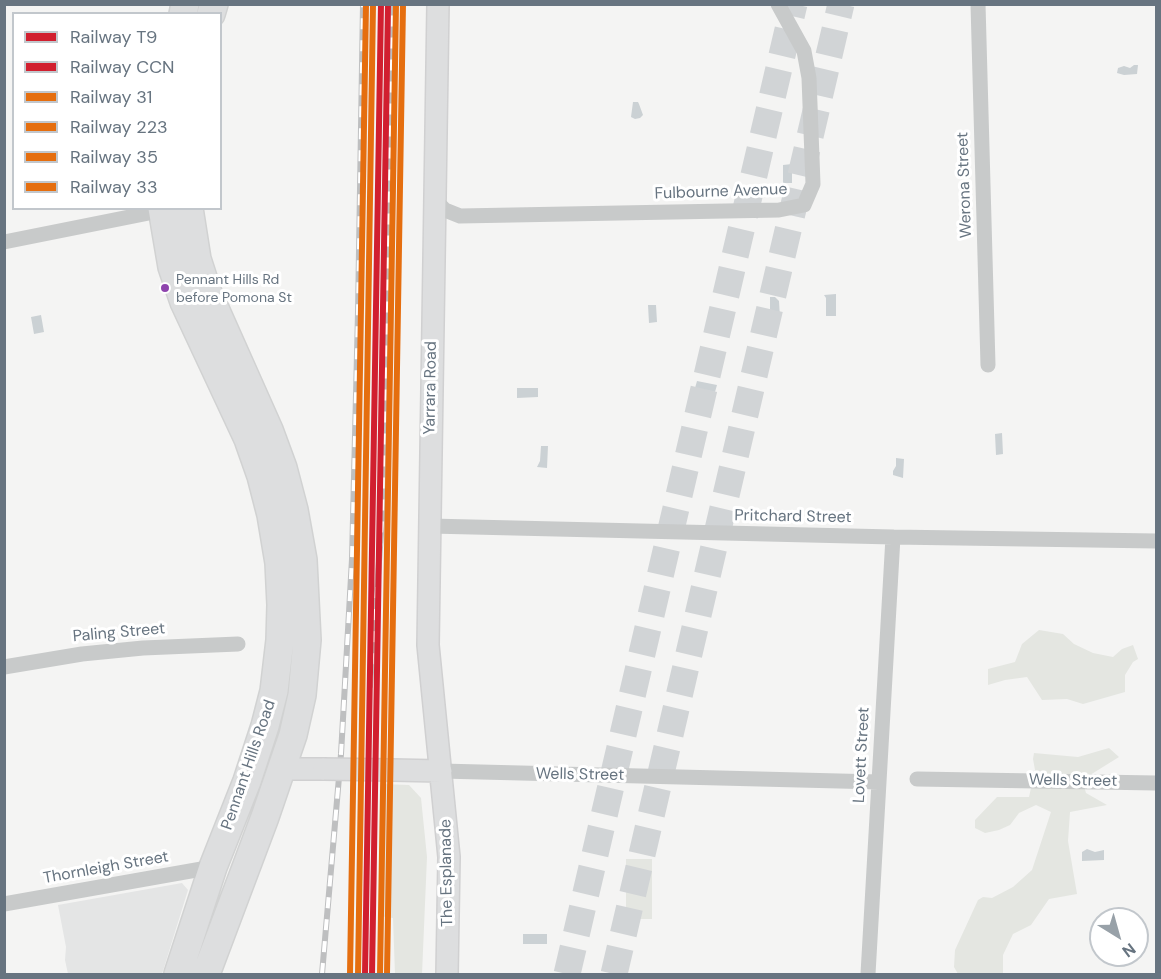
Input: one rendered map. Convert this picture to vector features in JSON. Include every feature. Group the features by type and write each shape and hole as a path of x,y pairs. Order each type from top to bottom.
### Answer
{"highway":[{"name":"Pennant Hills Road","path":"165,210 172,267 184,302 248,439 271,515 279,563 280,640 274,691 247,781 213,867 178,975"},
{"name":"Pennant Hills Road","path":"189,210 197,259 208,293 283,468 301,550 307,640 302,695 293,735 206,975"},
{"path":"227,832 267,771 282,769"}],"main road":[{"name":"Yarrara Road","path":"438,4 428,645 441,771"},
{"name":"Wells Street","path":"282,769 441,771"},
{"name":"The Esplanade","path":"441,771 450,877 447,975"}],"street":[{"name":"Fulbourne Avenue","path":"434,199 446,210 460,216 779,210 804,205 813,184 809,78 804,51 778,4"},
{"name":"Werona Street","path":"978,4 988,365"},
{"path":"4,242 160,210"},
{"name":"Pritchard Street","path":"430,526 1156,541"},
{"name":"Lovett Street","path":"868,975 893,537"},
{"name":"Paling Street","path":"4,667 82,654 142,648 238,644"},
{"name":"Wells Street","path":"441,771 879,782"},
{"name":"Wells Street","path":"917,778 1156,783"},
{"name":"Thornleigh Street","path":"4,904 213,867"}],"shaded area":[{"path":"1138,65 1137,74 1117,73 1118,68 1124,66 1130,68"},
{"path":"633,102 639,104 643,115 640,118 631,117"},
{"path":"792,164 792,183 783,183 783,165"},
{"path":"836,294 836,316 826,316 824,295"},
{"path":"770,297 775,297 779,301 780,318 770,318"},
{"path":"648,305 656,305 657,322 649,323"},
{"path":"41,315 44,332 34,334 31,317"},
{"path":"697,381 717,385 715,392 695,388"},
{"path":"517,388 538,388 538,397 517,398"},
{"path":"1002,433 1003,454 996,455 995,434"},
{"path":"541,446 548,446 547,468 537,467 540,461"},
{"path":"896,458 904,459 903,478 893,475"},
{"path":"1039,630 1063,634 1074,644 1093,653 1113,657 1122,649 1133,645 1138,659 1133,662 1125,675 1125,692 1083,704 1067,699 1042,700 1027,677 988,685 988,669 1015,662 1022,644"},
{"path":"1109,748 1119,757 1090,775 1084,786 1086,793 1107,805 1070,812 1068,841 1077,894 1049,899 1031,925 1013,934 1003,955 1003,974 958,974 954,967 955,950 978,900 983,897 992,898 1013,887 1032,870 1051,812 1036,805 1019,813 1010,825 985,833 975,828 975,820 997,797 1029,797 1035,770 1034,753 1078,757"},
{"path":"381,784 409,785 421,798 427,857 422,974 395,974 393,918 379,916"},
{"path":"1087,849 1095,852 1104,850 1104,860 1082,861 1082,852"},
{"path":"626,859 652,859 652,919 626,919"},
{"path":"182,883 188,890 162,974 68,974 65,960 66,947 58,905"},
{"path":"523,934 547,934 547,944 523,944"}],"tunnel":[{"path":"567,974 794,4"},
{"path":"614,974 841,4"}],"railway":[{"path":"322,974 341,754 352,559 363,4"},
{"path":"370,686 382,520 393,4"}],"rail line":[{"name":"35","path":"350,974 366,4"},
{"name":"31","path":"358,974 373,4"},
{"name":"T9","path":"365,974 381,4"},
{"name":"CCN","path":"372,974 388,4"},
{"name":"223","path":"380,974 396,4"},
{"name":"33","path":"387,974 403,4"}],"place":[{"name":"Pennant Hills Rd before Pomona St","path":"165,288"}]}
